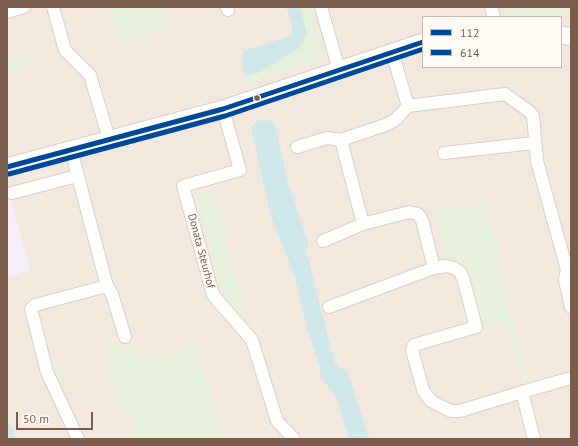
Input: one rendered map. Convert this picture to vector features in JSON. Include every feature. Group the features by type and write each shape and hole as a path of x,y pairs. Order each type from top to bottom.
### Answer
{"street":[{"path":"7,12 24,7"},
{"path":"53,7 65,50 90,75 109,139"},
{"path":"321,7 339,70"},
{"path":"7,167 223,109 422,42"},
{"path":"392,52 408,106"},
{"path":"298,147 327,138 341,140 388,124 396,119 408,106 506,94 530,112 533,116 534,142 537,161 567,270 565,280 571,307"},
{"name":"Donata Steurhof","path":"223,109 240,170 183,186 213,295 252,340 276,421 294,439"},
{"path":"341,140 363,224"},
{"path":"444,154 534,142"},
{"path":"70,150 107,286 112,294 125,338"},
{"path":"12,194 77,176"},
{"path":"323,241 363,224 409,212 418,214 422,220 434,268"},
{"path":"329,307 434,268 446,266 454,268 460,272 476,327 414,345 412,350 426,394 431,401 444,409 460,411 571,378"},
{"path":"78,439 47,372 31,309 35,305 107,286"},
{"path":"522,392 534,439"}],"shaded area":[{"path":"7,7 571,7 571,439 7,439"},
{"path":"7,187 30,270 7,277"}],"green space":[{"path":"107,7 162,7 168,29 120,43 112,13"},
{"path":"300,7 310,7 325,58 238,87 244,75 245,77 298,49 303,15"},
{"path":"526,7 571,7 571,14 554,16 501,16 500,14"},
{"path":"35,54 26,65 7,70 7,61"},
{"path":"212,190 247,317 226,300 196,194"},
{"path":"486,203 500,254 495,256 530,385 525,387 511,337 505,332 503,325 494,323 481,324 464,260 442,259 439,252 446,250 434,211"},
{"path":"133,336 141,362 177,353 187,347 197,344 221,431 226,439 132,439 130,432 137,430 134,419 126,421 125,414 122,415 103,345 119,341 122,348 132,345 130,337"},
{"path":"56,363 59,366 66,391 62,393 50,365"}],"water":[{"path":"286,7 300,7 307,33 304,40 298,49 258,73 245,77 243,72 243,51 290,36 292,31 292,23"},
{"path":"268,120 273,122 276,129 288,182 309,245 306,250 334,361 339,367 348,372 369,439 349,439 337,399 320,376 321,370 307,328 295,277 271,217 251,127 257,121"},
{"path":"7,419 17,439 7,439"}],"transit line":[{"name":"112","path":"7,167 223,109 422,42"},
{"name":"614","path":"9,174 225,116 422,49"}]}
